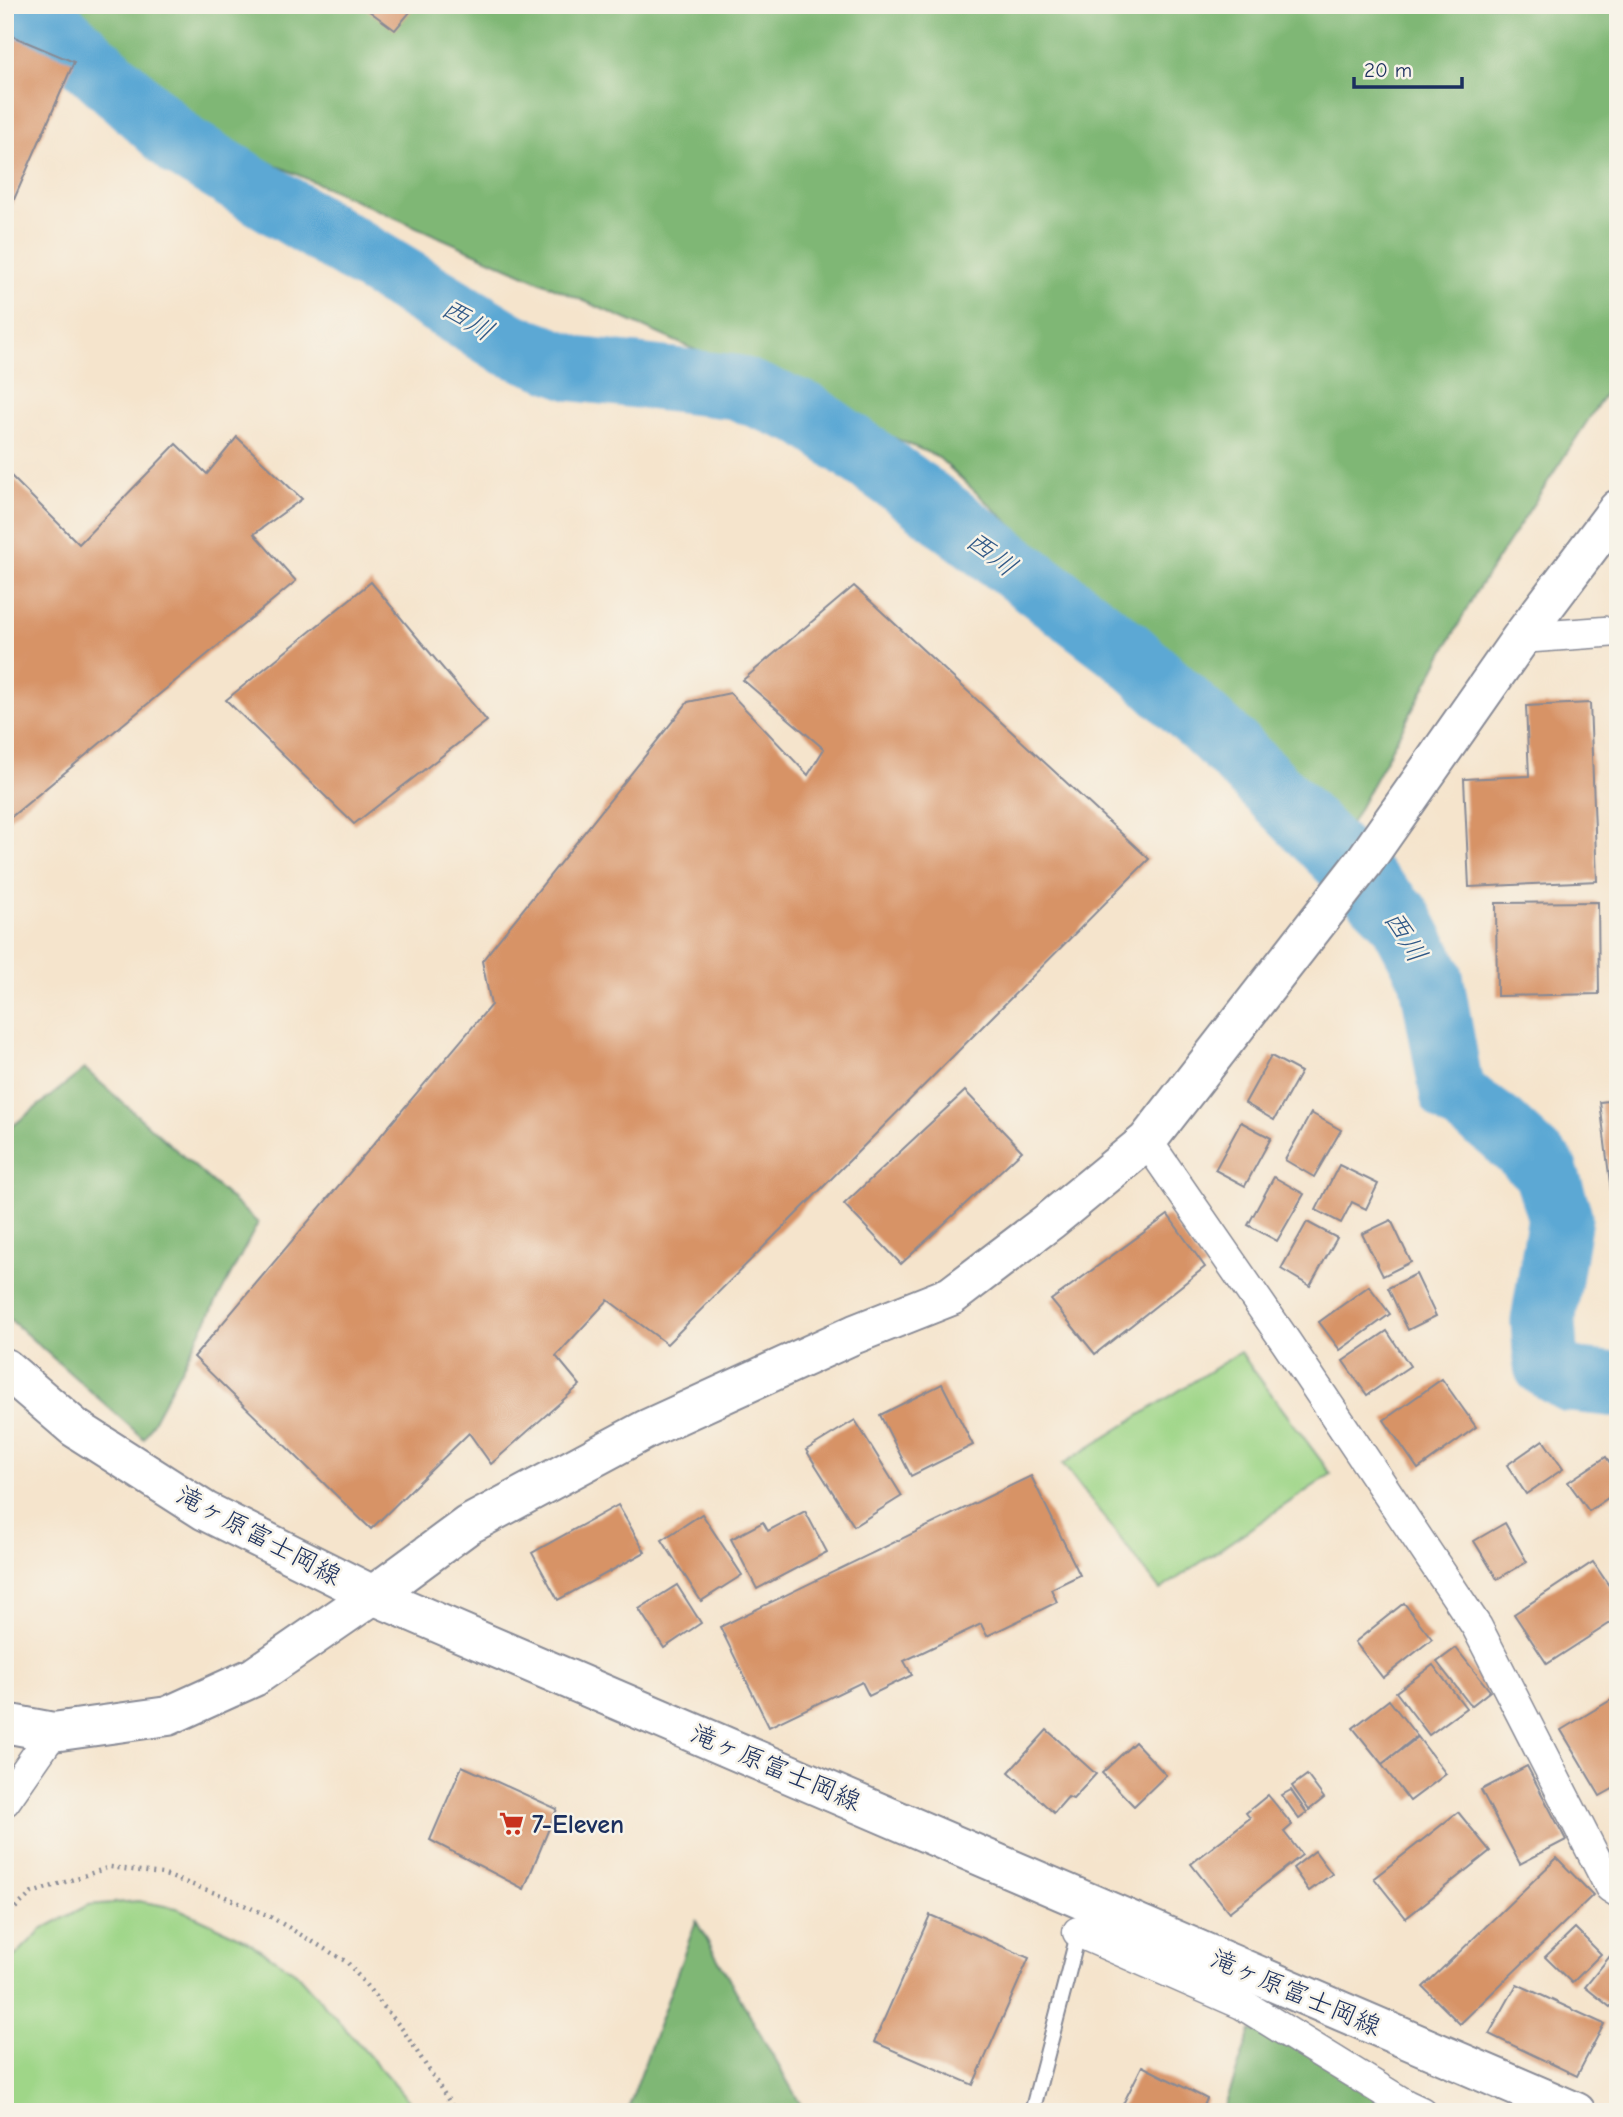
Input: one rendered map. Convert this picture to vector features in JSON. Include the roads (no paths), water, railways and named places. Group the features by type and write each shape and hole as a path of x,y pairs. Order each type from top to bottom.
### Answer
{"street":[{"path":"5,1723 53,1732 168,1716 254,1677 468,1525 647,1429 855,1334 951,1296 1051,1220 1147,1141 1364,862 1521,638 1618,509"},
{"path":"1521,638 1618,631"},
{"path":"1147,1141 1477,1627 1609,1887 1618,1892"},
{"name":"滝ヶ原富士岡線","path":"5,1368 75,1428 205,1511 373,1595 900,1819 1082,1917 1576,2112"},
{"path":"5,1801 53,1732"},
{"path":"1082,1917 1242,2004 1421,2112"}],"lane":[{"path":"1032,2112 1082,1917"}],"waterway":[{"name":"西川","path":"29,5 182,146 509,344 575,369 735,387 807,415 903,483 1128,653 1229,746 1400,918 1431,977 1452,1093 1500,1128 1545,1170 1560,1217 1543,1322 1546,1365 1570,1380 1618,1385"}],"place":[{"name":"7-Eleven","path":"512,1824"}]}
